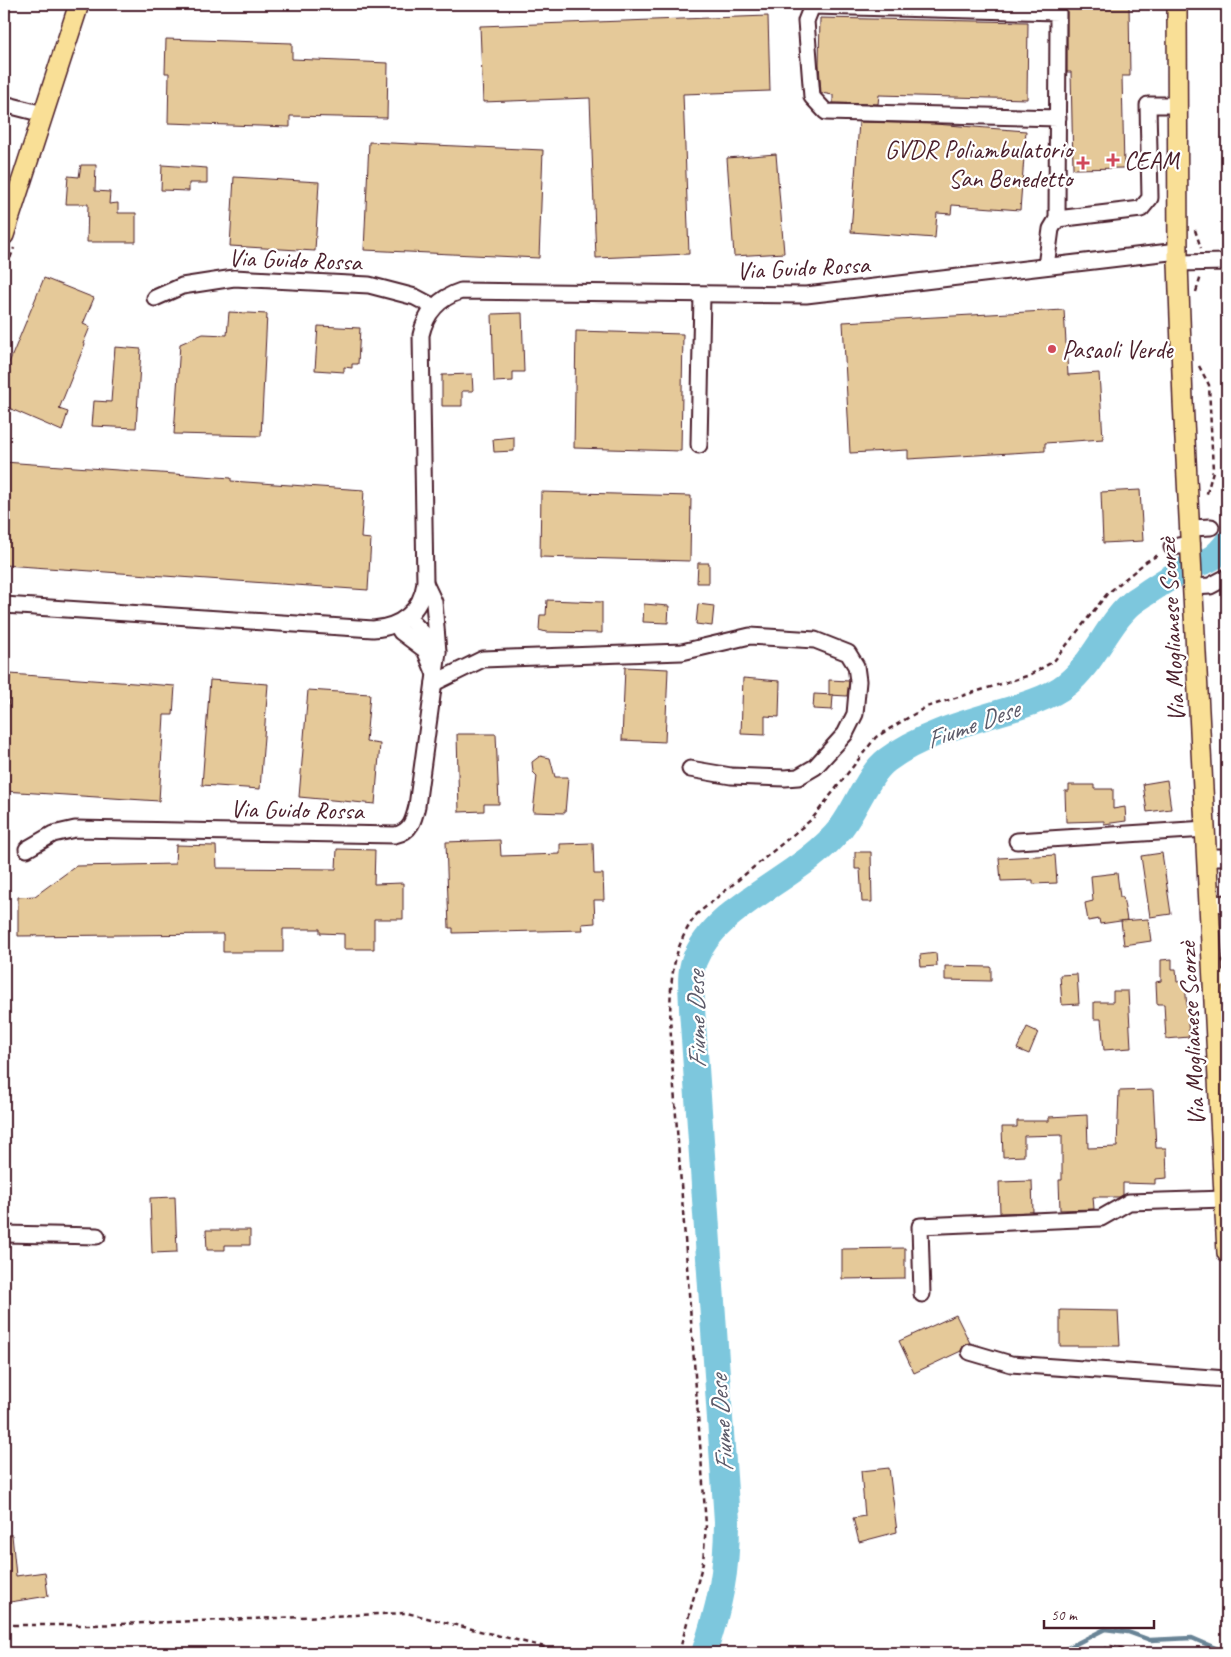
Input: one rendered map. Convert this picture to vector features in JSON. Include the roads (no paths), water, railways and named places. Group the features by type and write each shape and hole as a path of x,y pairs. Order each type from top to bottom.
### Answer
{"main road":[{"path":"4,233 79,4"},
{"name":"Via Moglianese Scorzè","path":"1177,4 1178,257 1206,829 1208,858 1219,904 1227,1253"}],"street":[{"path":"1046,266 1051,229 1057,219 1058,118 1058,12 812,6 806,21 812,98 826,112 1058,118"},
{"path":"4,104 43,114"},
{"path":"1057,219 1141,209 1150,198 1148,106 1177,105"},
{"name":"Via Guido Rossa","path":"402,621 420,600 425,583 420,345 423,325 434,307 451,294 472,289 702,295 806,295 1046,266 1178,257 1227,262"},
{"name":"Via Guido Rossa","path":"154,298 182,286 234,278 369,284 415,297 434,307"},
{"path":"699,445 702,295"},
{"path":"1172,547 1191,539 1211,527"},
{"path":"1194,582 1210,586 1227,577"},
{"name":"Via Guido Rossa","path":"27,849 53,834 75,829 400,834 406,830 414,820 438,652 434,602 425,583"},
{"path":"4,605 373,629 402,621 430,640 438,652"},
{"path":"402,621 401,632 425,650 434,677 483,659 682,652 750,636 815,640 848,653 856,666 858,681 855,714 845,734 815,767 798,776 785,778 731,776 690,769"},
{"path":"1017,841 1206,829"},
{"path":"1208,858 1226,856"},
{"path":"922,1294 920,1226 1100,1218 1129,1202 1225,1199"},
{"path":"4,1234 98,1236"},
{"path":"970,1352 1011,1364 1227,1379"}],"waterway":[{"name":"Fiume Dese","path":"704,1653 722,1588 726,1557 727,1521 692,1009 691,978 694,961 705,941 721,923 824,846 847,820 868,783 880,766 887,760 926,737 1025,705 1060,689 1077,675 1118,618 1136,600 1184,570 1217,555 1227,543"},
{"path":"1058,1653 1105,1629 1128,1632 1150,1640 1192,1638 1227,1653"}],"place":[{"name":"CEAM","path":"1113,160"},
{"name":"GVDR Poliambulatorio San Benedetto","path":"1083,163"},
{"name":"Pasaoli Verde","path":"1052,349"}]}
